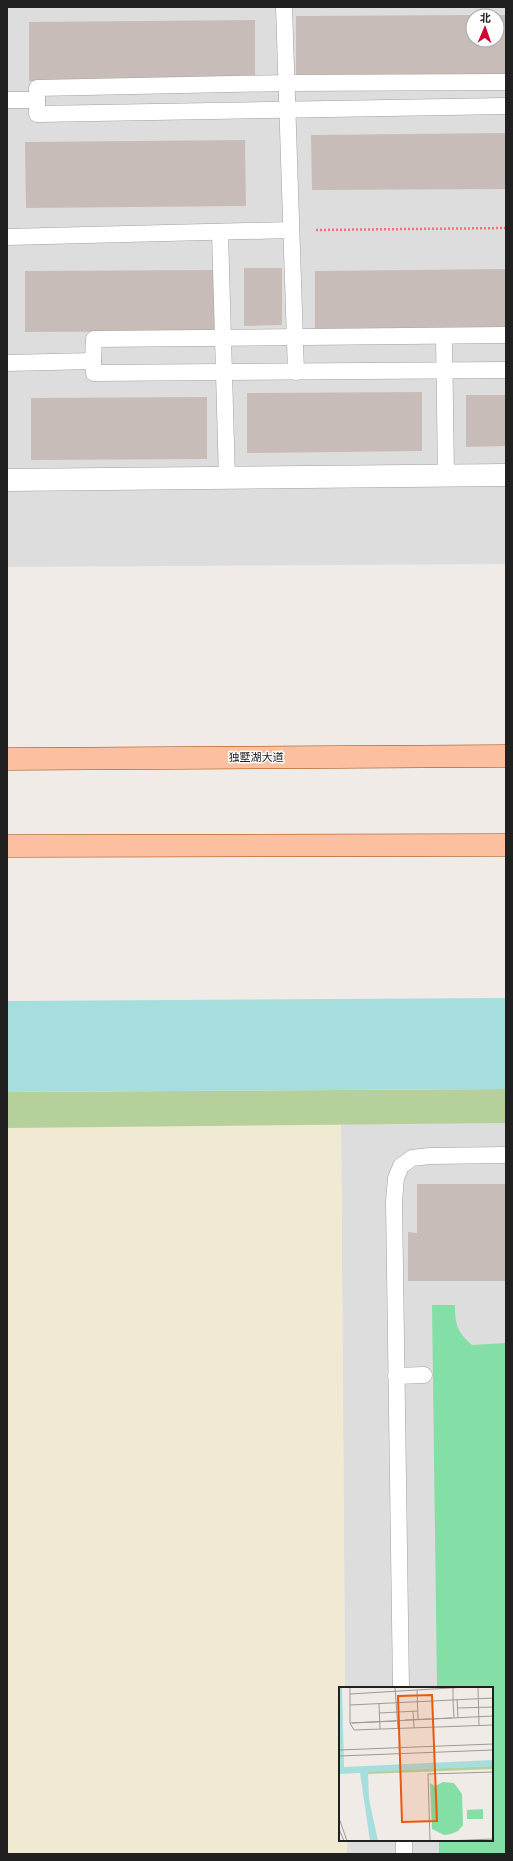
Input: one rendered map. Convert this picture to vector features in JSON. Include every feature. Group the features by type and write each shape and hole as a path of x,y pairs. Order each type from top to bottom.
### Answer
{"main road":[{"name":"独墅湖大道","path":"7,759 506,756"},
{"path":"7,846 506,845"}],"street":[{"path":"7,480 506,476"}],"lane":[{"path":"284,7 296,372"},
{"path":"506,82 286,83 37,88 37,114 506,106"},
{"path":"7,100 37,100"},
{"path":"7,237 292,230"},
{"path":"220,232 224,339 226,479"},
{"path":"444,336 446,476"},
{"path":"506,336 94,340 93,361 94,373 506,370"},
{"path":"7,363 93,361"},
{"path":"401,1687 394,1201 396,1178 401,1166 412,1158 430,1156 506,1155"},
{"path":"396,1376 424,1376"},
{"path":"404,1841 404,1854"}],"path":[{"path":"292,230 506,228"}],"shaded area":[{"path":"7,7 506,7 506,564 7,567"},
{"path":"506,1121 506,1854 347,1854 347,1841 493,1841 493,1687 345,1687 341,1124"},
{"path":"341,1124 345,1687 339,1687 339,1841 347,1841 347,1854 7,1854 7,1128"}],"green space":[{"path":"506,1089 506,1123 7,1128 7,1092"},
{"path":"432,1305 455,1305 456,1323 460,1332 472,1345 506,1343 506,1854 439,1854 439,1841 493,1841 493,1687 437,1687"}],"water":[{"path":"506,998 506,1089 7,1092 7,1001"}],"building":[{"path":"465,15 465,48 505,48 506,15 506,74 296,76 296,16"},
{"path":"255,20 255,80 29,81 29,22"},
{"path":"506,133 506,189 312,190 311,135"},
{"path":"245,140 246,206 26,208 25,142"},
{"path":"244,268 282,268 282,325 244,326"},
{"path":"506,269 506,328 315,329 315,271"},
{"path":"214,270 214,331 25,332 25,271"},
{"path":"422,392 422,451 247,453 247,393"},
{"path":"466,395 506,395 506,446 466,447"},
{"path":"207,397 207,459 31,460 31,398"},
{"path":"417,1184 506,1184 506,1281 408,1281 408,1232 417,1233"}]}
